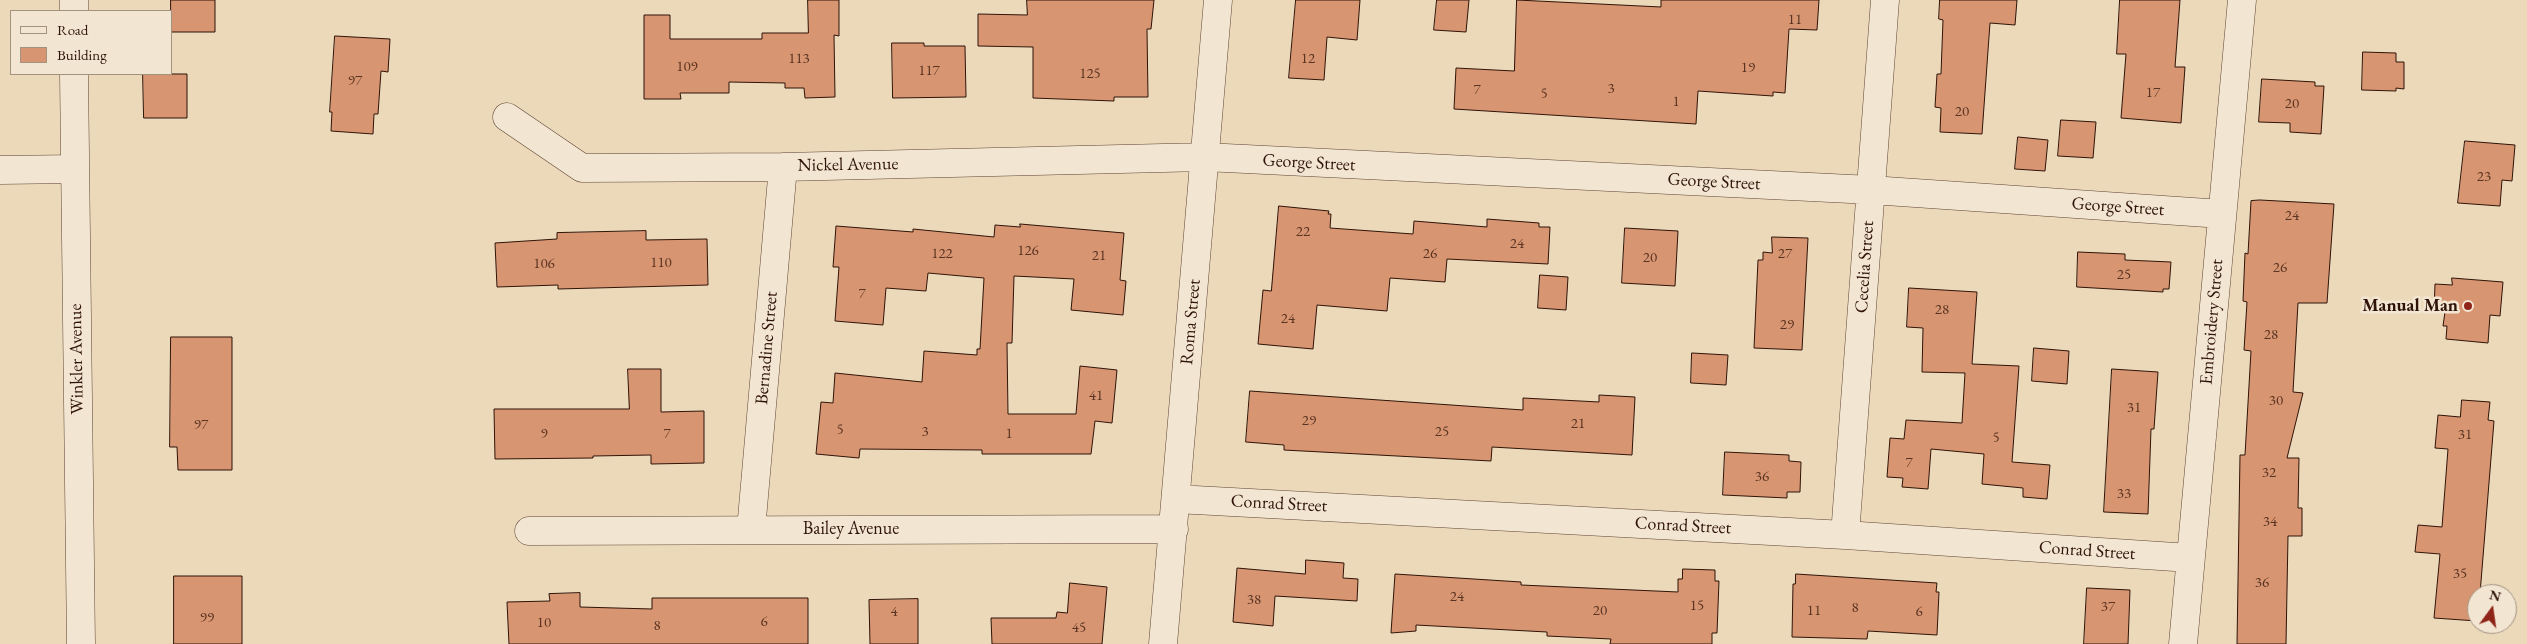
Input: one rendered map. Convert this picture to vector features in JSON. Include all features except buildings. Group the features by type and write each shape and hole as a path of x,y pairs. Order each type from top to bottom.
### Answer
{"street":[{"name":"Roma Street","path":"1163,644 1218,0"},
{"name":"Cecelia Street","path":"1845,535 1885,0"},
{"name":"Embroidery Street","path":"2183,644 2242,0"},
{"name":"Winkler Avenue","path":"74,75 81,644"},
{"name":"Nickel Avenue","path":"507,117 582,168 783,167 1205,158"},
{"name":"George Street","path":"1205,158 1871,190 2222,214"},
{"name":"Bernadine Street","path":"751,530 783,167"},
{"path":"0,170 75,170"},
{"name":"Conrad Street","path":"1176,499 1845,535 2190,558"},
{"name":"Bailey Avenue","path":"529,531 1174,529"}],"place":[{"name":"Manual Man","path":"2468,306"}]}
